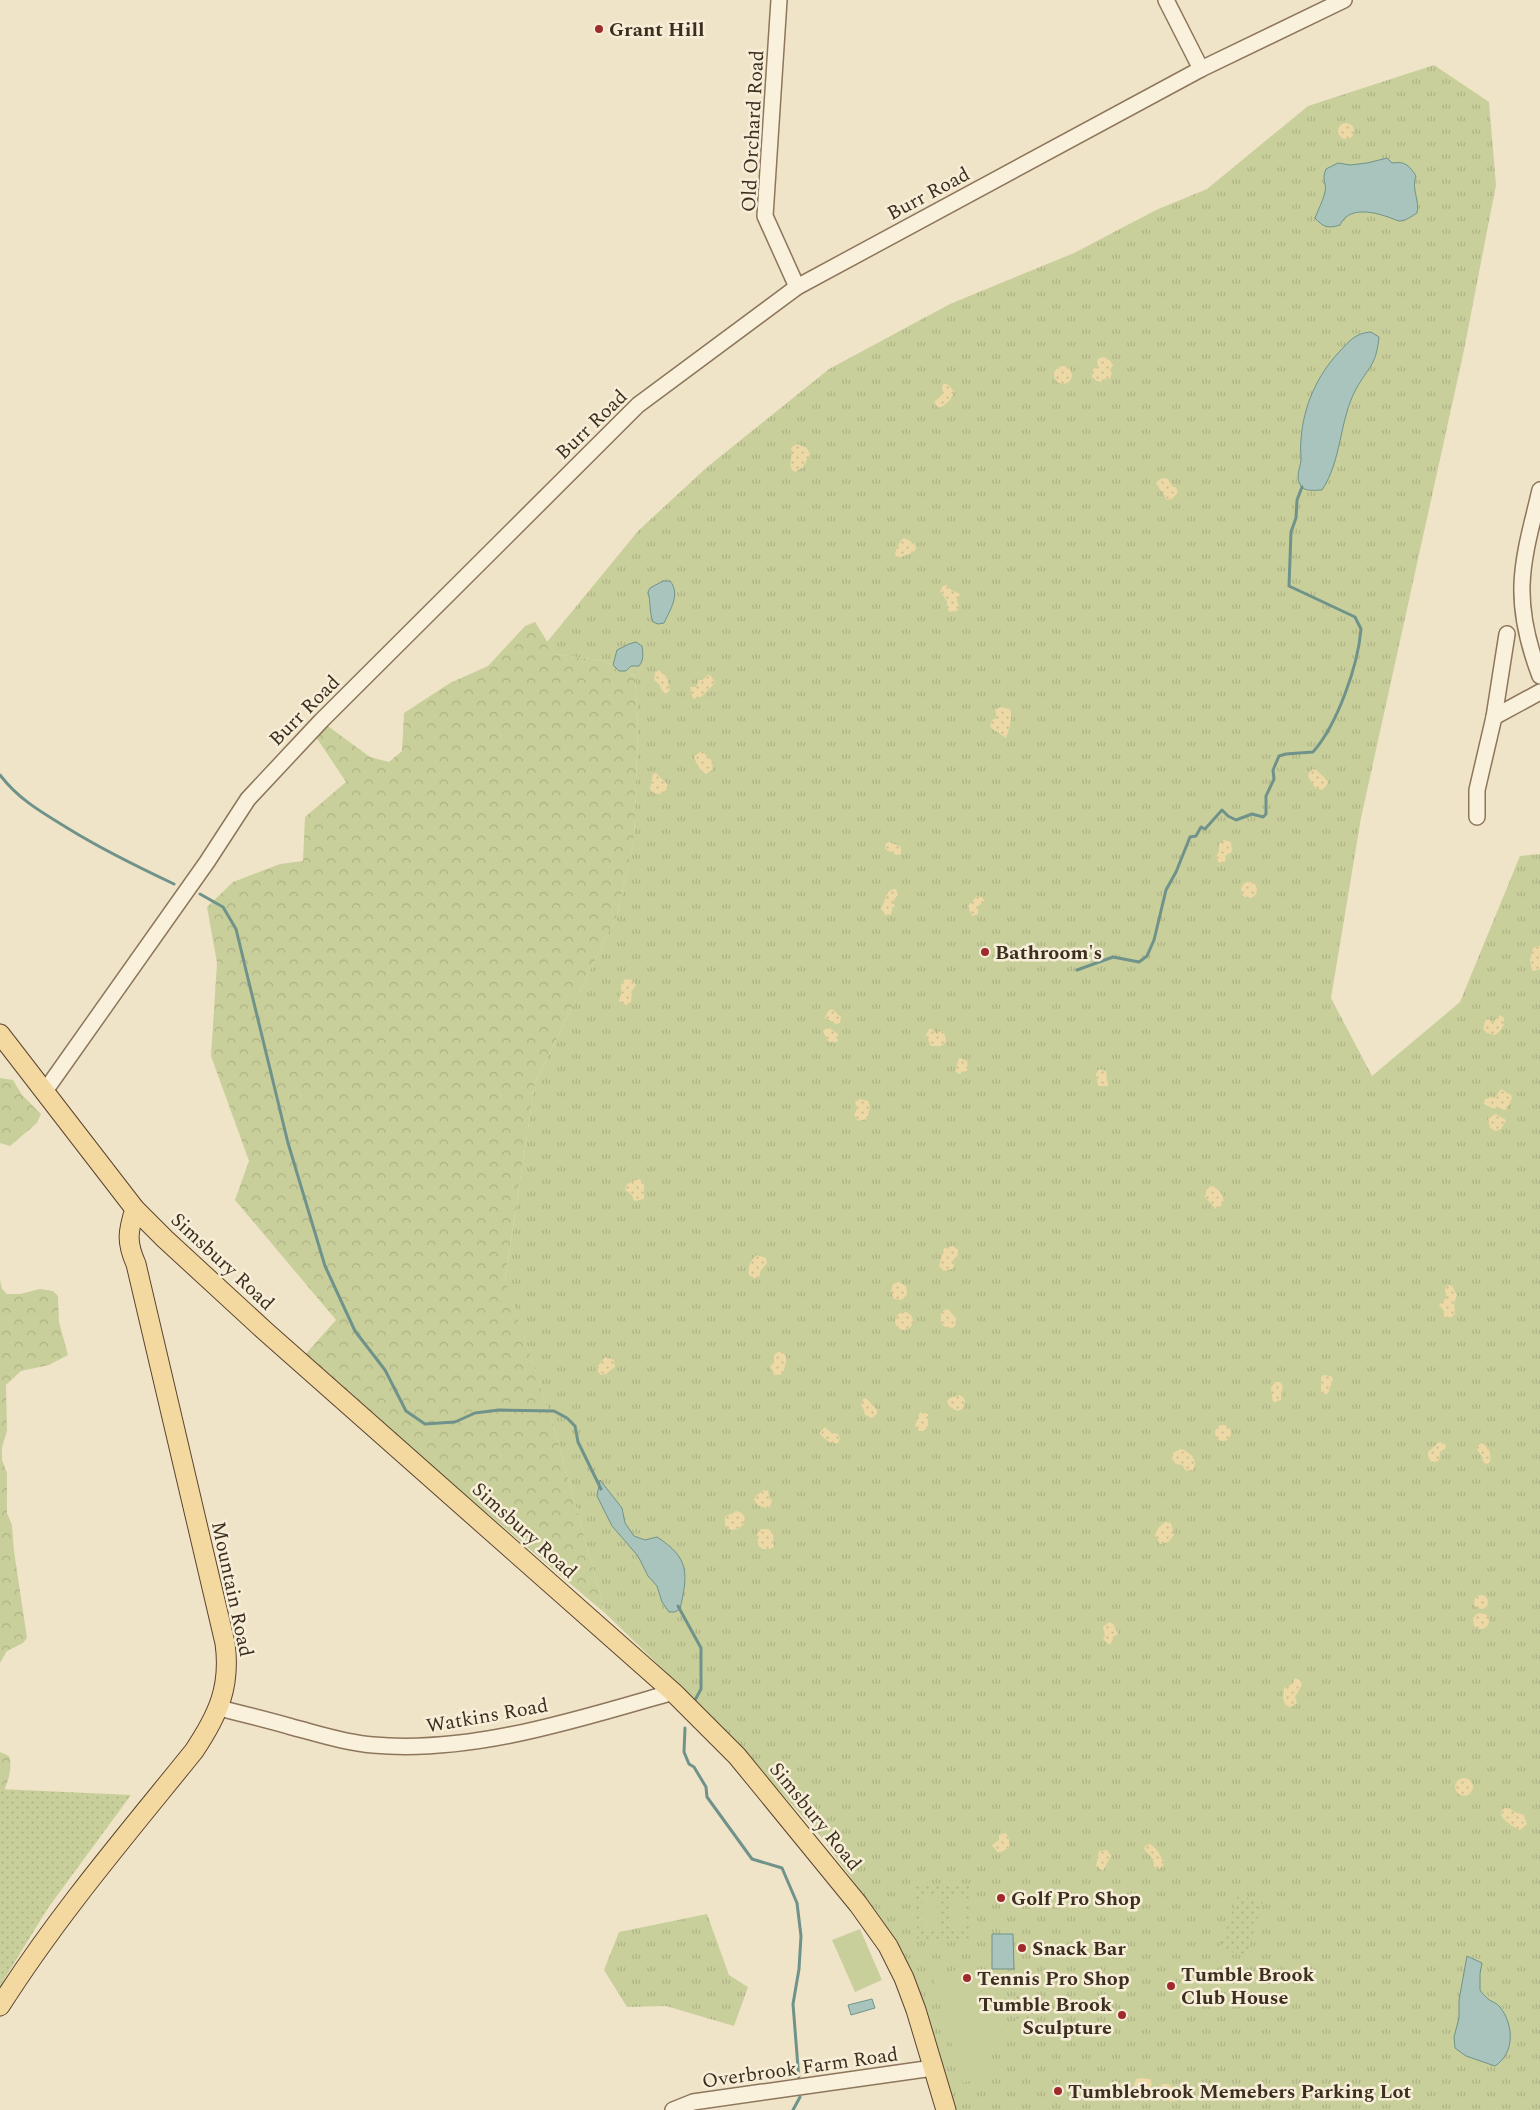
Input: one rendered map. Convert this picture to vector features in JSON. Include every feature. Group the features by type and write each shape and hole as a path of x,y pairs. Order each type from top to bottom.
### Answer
{"main road":[{"name":"Simsbury Road","path":"0,1034 136,1209 151,1224 265,1331 673,1692 737,1756 867,1916 888,1946 904,1978 916,2010 946,2110"},
{"name":"Mountain Road","path":"0,2006 25,1967 61,1918 194,1750 219,1708 224,1691 227,1672 225,1643 136,1264 128,1247 130,1227 136,1209"},
{"name":"Mountain Road","path":"136,1264 143,1237 151,1224"}],"street":[{"name":"Old Orchard Road","path":"779,0 765,216 797,287"},
{"path":"1166,0 1202,70"},
{"name":"Burr Road","path":"45,1091 207,862 248,799 282,762 638,405 797,287 1202,70 1344,0"},
{"path":"1540,490 1526,555 1522,586 1524,618 1530,650 1540,676"},
{"path":"1477,817 1477,790 1494,717 1507,634"},
{"path":"1494,717 1540,692"},
{"name":"Watkins Road","path":"219,1708 329,1737 364,1744 408,1748 505,1736 673,1692"},
{"name":"Overbrook Farm Road","path":"673,2110 693,2102 933,2068"}],"green space":[{"path":"1434,65 1489,102 1496,185 1463,355 1361,818 1331,998 1372,1076 1460,1002 1520,856 1540,854 1540,2110 954,2110 901,1951 884,1923 818,1833 695,1700 606,1614 554,1428 505,1280 535,1083 617,915 634,838 638,728 635,676 604,661 555,654 547,642 638,531 706,468 829,369 950,304 1074,253 1156,210 1207,189 1308,106"},
{"path":"535,622 555,654 604,661 635,676 638,728 634,839 617,915 535,1083 505,1279 554,1428 606,1614 303,1357 336,1320 235,1200 249,1161 211,1056 217,963 207,907 233,882 280,864 303,861 305,817 346,782 312,731 321,721 370,757 389,762 402,751 404,713 450,683 488,666 525,626"},
{"path":"0,1078 13,1080 22,1095 41,1114 37,1123 10,1146 0,1143"},
{"path":"0,1280 2,1289 7,1294 20,1294 40,1289 53,1291 58,1296 59,1322 68,1355 49,1365 21,1371 6,1385 7,1431 2,1447 2,1460 7,1473 7,1513 12,1525 27,1638 23,1643 7,1651 0,1663"},
{"path":"0,1752 9,1756 10,1767 0,1802"},
{"path":"0,1789 131,1795 48,1908 0,1986"},
{"path":"970,1884 971,1939 917,1940 916,1885"},
{"path":"938,1895 939,1931 922,1931 922,1896"},
{"path":"949,1895 965,1895 966,1930 949,1930"},
{"path":"1238,1895 1263,1902 1246,1957 1220,1948"},
{"path":"707,1914 729,1975 748,1987 734,2026 666,2006 627,2007 604,1970 619,1932"},
{"path":"860,1929 882,1980 855,1992 832,1940"},
{"path":"956,1970 964,1997 988,1990 1004,2044 981,2050 988,2076 963,2083 932,1977"},
{"path":"1017,1995 1029,1997 1033,2004 1033,2016 1022,2027 1015,2022 1016,2012 1011,1997"}],"sand":[{"path":"1343,123 1349,123 1354,128 1352,137 1343,139 1338,134 1338,128"},
{"path":"1104,357 1112,362 1113,365 1110,370 1112,372 1110,379 1103,379 1101,382 1092,377 1093,369 1098,367 1097,361 1099,358"},
{"path":"1063,366 1069,369 1072,375 1069,381 1063,384 1057,381 1054,375 1057,369"},
{"path":"943,384 947,384 954,391 948,402 938,408 934,402 943,394"},
{"path":"797,444 807,448 810,454 803,467 795,472 791,467 791,448"},
{"path":"1167,478 1173,487 1176,487 1178,492 1172,499 1167,500 1156,483 1160,479"},
{"path":"904,538 914,543 916,548 914,552 898,558 895,555 896,550"},
{"path":"947,585 951,590 960,594 957,601 959,606 957,611 949,612 947,601 940,591 943,586"},
{"path":"659,670 667,677 670,690 667,693 663,693 659,684 654,680 655,673"},
{"path":"707,675 711,676 715,683 701,697 693,699 690,687 696,687 699,680 703,680"},
{"path":"1000,707 1010,709 1011,713 1006,738 990,727 992,720 997,718 995,709"},
{"path":"702,751 713,762 712,770 706,774 698,766 694,756"},
{"path":"1315,769 1328,781 1322,790 1315,788 1308,776 1310,771"},
{"path":"656,773 667,784 668,788 661,794 652,793 650,788 653,774"},
{"path":"1224,840 1231,842 1232,852 1226,855 1225,862 1219,863 1216,857 1219,851 1219,844"},
{"path":"890,842 901,847 901,854 896,855 885,849 886,843"},
{"path":"1246,882 1252,882 1257,887 1255,896 1246,898 1241,893 1241,887"},
{"path":"896,889 898,895 893,901 895,907 892,907 892,914 885,915 881,909 888,892"},
{"path":"977,896 983,898 984,902 978,906 978,914 972,916 968,906"},
{"path":"1540,946 1540,969 1535,971 1532,970 1530,960 1533,948"},
{"path":"625,979 632,980 636,985 632,991 631,1002 626,1005 619,1001 621,984"},
{"path":"832,1009 841,1017 840,1023 836,1024 825,1018 828,1011"},
{"path":"1500,1015 1504,1018 1501,1030 1495,1035 1487,1033 1483,1029 1485,1021 1488,1019 1493,1022"},
{"path":"828,1027 838,1034 838,1041 834,1043 828,1041 823,1031"},
{"path":"929,1029 932,1029 937,1034 940,1031 944,1033 946,1040 944,1044 931,1046 926,1035"},
{"path":"959,1058 967,1061 968,1070 959,1074 955,1071"},
{"path":"1099,1069 1106,1071 1108,1086 1098,1086 1096,1074"},
{"path":"1501,1089 1511,1095 1512,1098 1507,1109 1504,1110 1498,1107 1494,1109 1484,1104 1485,1099 1489,1097 1495,1098"},
{"path":"860,1099 868,1101 870,1107 867,1119 858,1121 854,1115 857,1109 855,1102"},
{"path":"1495,1114 1506,1120 1501,1129 1496,1131 1490,1128 1488,1119"},
{"path":"639,1179 644,1183 644,1199 634,1201 632,1195 625,1188 630,1183"},
{"path":"1213,1186 1223,1196 1223,1204 1216,1209 1205,1197 1207,1187"},
{"path":"953,1246 958,1250 958,1255 953,1260 954,1266 952,1269 944,1271 939,1266 944,1248"},
{"path":"757,1255 766,1258 767,1263 756,1279 749,1275 749,1267 751,1261"},
{"path":"899,1282 906,1286 907,1294 902,1300 894,1299 891,1292 893,1284"},
{"path":"1450,1285 1457,1295 1454,1303 1455,1313 1452,1317 1444,1317 1444,1311 1439,1305 1447,1297 1446,1286"},
{"path":"948,1309 956,1318 955,1326 952,1328 945,1327 941,1323 941,1313"},
{"path":"904,1312 910,1315 913,1321 910,1327 904,1330 898,1327 895,1321 898,1315"},
{"path":"778,1352 783,1352 786,1357 786,1363 783,1374 774,1375 770,1367 774,1362 774,1355"},
{"path":"605,1357 614,1360 615,1367 606,1374 601,1375 598,1372 598,1366"},
{"path":"1324,1375 1331,1376 1333,1379 1328,1394 1321,1393 1321,1377"},
{"path":"1275,1382 1280,1382 1283,1386 1281,1400 1273,1403 1271,1388"},
{"path":"960,1395 965,1401 963,1409 957,1411 949,1406 947,1401"},
{"path":"866,1398 877,1410 877,1414 872,1418 865,1415 861,1405 863,1399"},
{"path":"920,1412 928,1414 928,1427 923,1431 919,1431 915,1426"},
{"path":"1220,1425 1226,1425 1231,1430 1229,1439 1220,1441 1215,1436 1215,1430"},
{"path":"825,1427 830,1432 838,1434 840,1438 838,1443 830,1442 819,1433"},
{"path":"1439,1442 1445,1444 1446,1448 1440,1452 1439,1460 1433,1463 1428,1458 1428,1452"},
{"path":"1481,1443 1488,1448 1490,1453 1490,1462 1487,1464 1482,1462 1483,1458 1476,1448"},
{"path":"1181,1449 1193,1457 1195,1466 1193,1470 1186,1471 1182,1465 1176,1464 1172,1459 1173,1453"},
{"path":"763,1490 768,1491 770,1499 773,1501 768,1509 758,1505 754,1500"},
{"path":"736,1511 742,1513 745,1518 744,1524 738,1529 731,1530 725,1526 725,1517"},
{"path":"1165,1522 1171,1523 1174,1535 1168,1542 1160,1544 1155,1535 1159,1527"},
{"path":"761,1529 768,1529 773,1533 774,1547 762,1549 758,1545 757,1534"},
{"path":"1478,1595 1484,1595 1488,1602 1484,1609 1478,1609 1474,1605 1474,1599"},
{"path":"1481,1613 1489,1621 1481,1629 1473,1621"},
{"path":"1109,1622 1113,1624 1118,1634 1113,1637 1112,1643 1109,1644 1103,1639 1105,1636 1103,1627"},
{"path":"1295,1678 1300,1680 1302,1685 1295,1697 1297,1703 1289,1707 1285,1704 1283,1698 1284,1688 1291,1685"},
{"path":"1464,1778 1470,1781 1473,1787 1470,1793 1464,1796 1458,1793 1455,1787 1458,1781"},
{"path":"1505,1808 1524,1815 1527,1824 1520,1830 1515,1828 1501,1816 1501,1811"},
{"path":"1007,1834 1009,1847 1002,1852 997,1852 992,1845 999,1840 999,1835"},
{"path":"1150,1844 1158,1852 1164,1864 1159,1869 1154,1867 1153,1859 1144,1849 1145,1846"},
{"path":"1107,1850 1111,1856 1103,1871 1096,1866 1099,1851"},
{"path":"1136,2079 1150,2079 1152,2083 1147,2094 1136,2094 1132,2090"},
{"path":"1162,2084 1168,2084 1177,2090 1178,2095 1173,2103 1159,2091"}],"water":[{"path":"1387,158 1392,163 1406,165 1416,176 1414,185 1418,208 1417,213 1399,221 1374,213 1354,213 1348,215 1340,225 1332,227 1323,225 1315,218 1325,192 1324,176 1326,169 1338,163 1350,165"},
{"path":"1371,332 1379,337 1376,354 1350,401 1329,478 1322,490 1305,489 1299,483 1298,473 1301,460 1302,428 1313,392 1324,370 1347,344 1357,336"},
{"path":"663,581 670,581 675,591 675,597 664,623 658,624 653,622 648,592 650,588"},
{"path":"636,642 642,646 643,656 641,664 639,666 631,666 626,671 619,671 613,665 617,650"},
{"path":"600,1480 622,1508 625,1523 634,1536 645,1540 657,1537 676,1552 681,1560 685,1576 684,1586 680,1609 675,1612 669,1612 662,1602 657,1586 648,1576 638,1556 612,1526 597,1496"},
{"path":"992,1934 1013,1934 1014,1969 992,1969"},
{"path":"1467,1956 1482,1963 1480,1990 1488,1999 1500,2007 1508,2022 1510,2030 1509,2046 1502,2060 1495,2066 1466,2056 1455,2048 1454,2037 1459,2018 1459,2000"},
{"path":"872,1999 875,2008 851,2015 848,2005"}],"waterway":[{"path":"1077,970 1113,957 1139,962 1147,956 1154,940 1166,890 1176,872 1190,837 1196,836 1201,827 1205,829 1222,810 1236,820 1252,814 1263,817 1266,814 1266,796 1274,779 1273,770 1279,756 1313,752 1338,711 1356,660 1361,629 1355,617 1289,586 1291,532 1296,518 1297,500 1302,487"},
{"path":"0,775 23,799 50,817 82,837 174,884"},
{"path":"200,894 223,907 236,929 288,1143 325,1266 355,1331 385,1370 406,1411 425,1424 455,1422 475,1413 499,1410 554,1411 567,1418 575,1426 578,1442 601,1489"},
{"path":"678,1606 701,1648 701,1689 695,1700"},
{"path":"685,1728 684,1752 689,1764 694,1767 706,1787 707,1797 752,1859 782,1868 797,1903 801,1936 799,1969 793,2004 799,2080"},
{"path":"793,2110 800,2097"}],"place":[{"name":"Grant Hill","path":"599,29"},
{"name":"Bathroom's","path":"985,952"},
{"name":"Golf Pro Shop","path":"1001,1898"},
{"name":"Snack Bar","path":"1022,1948"},
{"name":"Tennis Pro Shop","path":"967,1978"},
{"name":"Tumble Brook Club House","path":"1171,1986"},
{"name":"Tumble Brook Sculpture","path":"1122,2015"},
{"name":"Tumblebrook Memebers Parking Lot","path":"1058,2091"}]}
